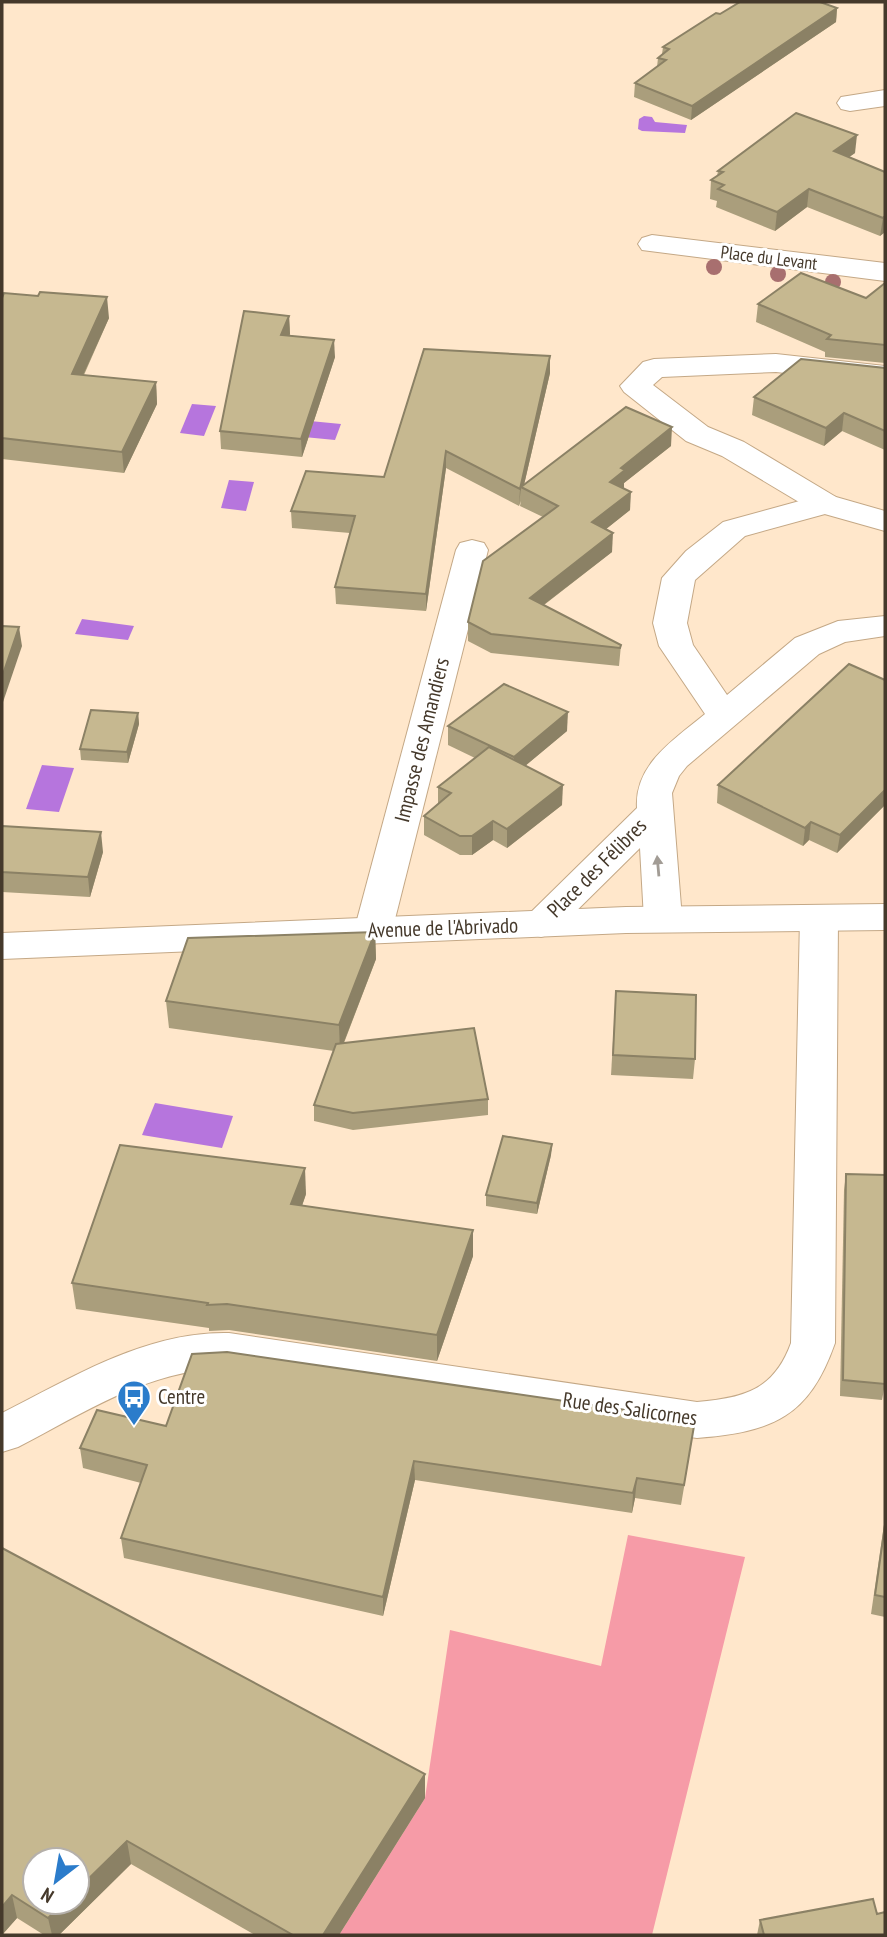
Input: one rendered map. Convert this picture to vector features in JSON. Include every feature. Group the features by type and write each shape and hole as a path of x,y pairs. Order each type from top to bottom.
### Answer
{"street":[{"path":"850,103 885,97"},
{"name":"Place du Levant","path":"652,244 885,272"},
{"path":"885,375 776,363 654,368 635,386 696,434 733,449 825,504 885,521"},
{"path":"724,716 676,646 670,623 679,578 698,558 734,529 825,504"},
{"name":"Impasse des Amandiers","path":"373,931 472,550"},
{"name":"Place des Félibres","path":"663,919 654,812 654,793 662,772 674,758 807,646 838,632 885,626"},
{"name":"Place des Félibres","path":"541,924 654,812"},
{"name":"Avenue de l'Abrivado","path":"2,946 663,919 885,917"},
{"name":"Rue des Salicornes","path":"2,1434 95,1387 155,1362 199,1350 243,1353 697,1420 739,1418 774,1401 802,1373 813,1343 819,918"}],"shaded area":[{"path":"644,116 652,117 655,122 687,125 685,133 642,131 638,129 639,119"},
{"path":"192,404 216,406 204,436 180,433"},
{"path":"279,418 341,424 335,440 273,434"},
{"path":"229,480 254,482 246,511 221,508"},
{"path":"82,619 134,626 128,640 75,634"},
{"path":"42,765 74,768 59,812 26,809"},
{"path":"155,1103 233,1116 222,1148 142,1135"},
{"path":"628,1535 745,1557 652,1935 339,1935 425,1798 450,1630 601,1666"}],"building":[{"path":"740,2 820,2 837,8 692,106 635,83 666,60 658,58 669,49 663,47 716,13 720,14"},
{"path":"796,113 857,135 834,151 885,172 883,218 809,189 777,212 718,189 724,185 711,180 723,172 718,171"},
{"path":"801,273 866,298 885,283 885,345 827,339 831,335 758,304"},
{"path":"40,292 107,297 72,374 156,382 122,452 2,438 2,298 4,293 38,296"},
{"path":"244,311 289,316 281,335 334,340 301,439 220,431"},
{"path":"424,349 550,356 520,489 446,451 426,594 335,587 355,516 291,511 306,471 384,477"},
{"path":"801,359 885,368 885,431 844,413 826,428 754,397"},
{"path":"626,407 672,427 621,468 625,470 610,482 631,492 592,522 613,533 530,598 621,645 620,648 491,634 468,622 483,561 558,506 521,487"},
{"path":"2,626 19,627 2,677"},
{"path":"849,664 885,680 885,790 840,835 811,822 805,828 718,785"},
{"path":"504,684 568,712 514,757 448,726"},
{"path":"91,710 138,713 127,752 80,749"},
{"path":"489,747 563,785 507,829 493,821 472,836 460,836 424,816 451,793 438,787"},
{"path":"2,826 101,832 88,877 2,872"},
{"path":"375,932 339,1025 166,1001 188,938"},
{"path":"616,991 696,995 695,1059 613,1055"},
{"path":"474,1028 488,1099 353,1113 314,1105 336,1044"},
{"path":"503,1136 552,1144 537,1203 486,1195"},
{"path":"120,1145 305,1168 291,1204 473,1230 437,1335 227,1304 207,1305 208,1303 72,1283"},
{"path":"846,1174 885,1175 885,1384 843,1380"},
{"path":"227,1352 695,1420 684,1485 637,1478 633,1493 414,1461 383,1597 121,1538 147,1465 80,1448 97,1410 166,1426 192,1354"},
{"path":"885,1525 885,1597 875,1595"},
{"path":"2,1548 425,1774 323,1935 293,1935 127,1841 91,1876 91,1846 21,1846 21,1901 12,1895 2,1907"},
{"path":"873,1899 877,1914 885,1912 885,1935 764,1935 760,1920"}],"place":[{"name":"Centre","path":"134,1427"}]}
